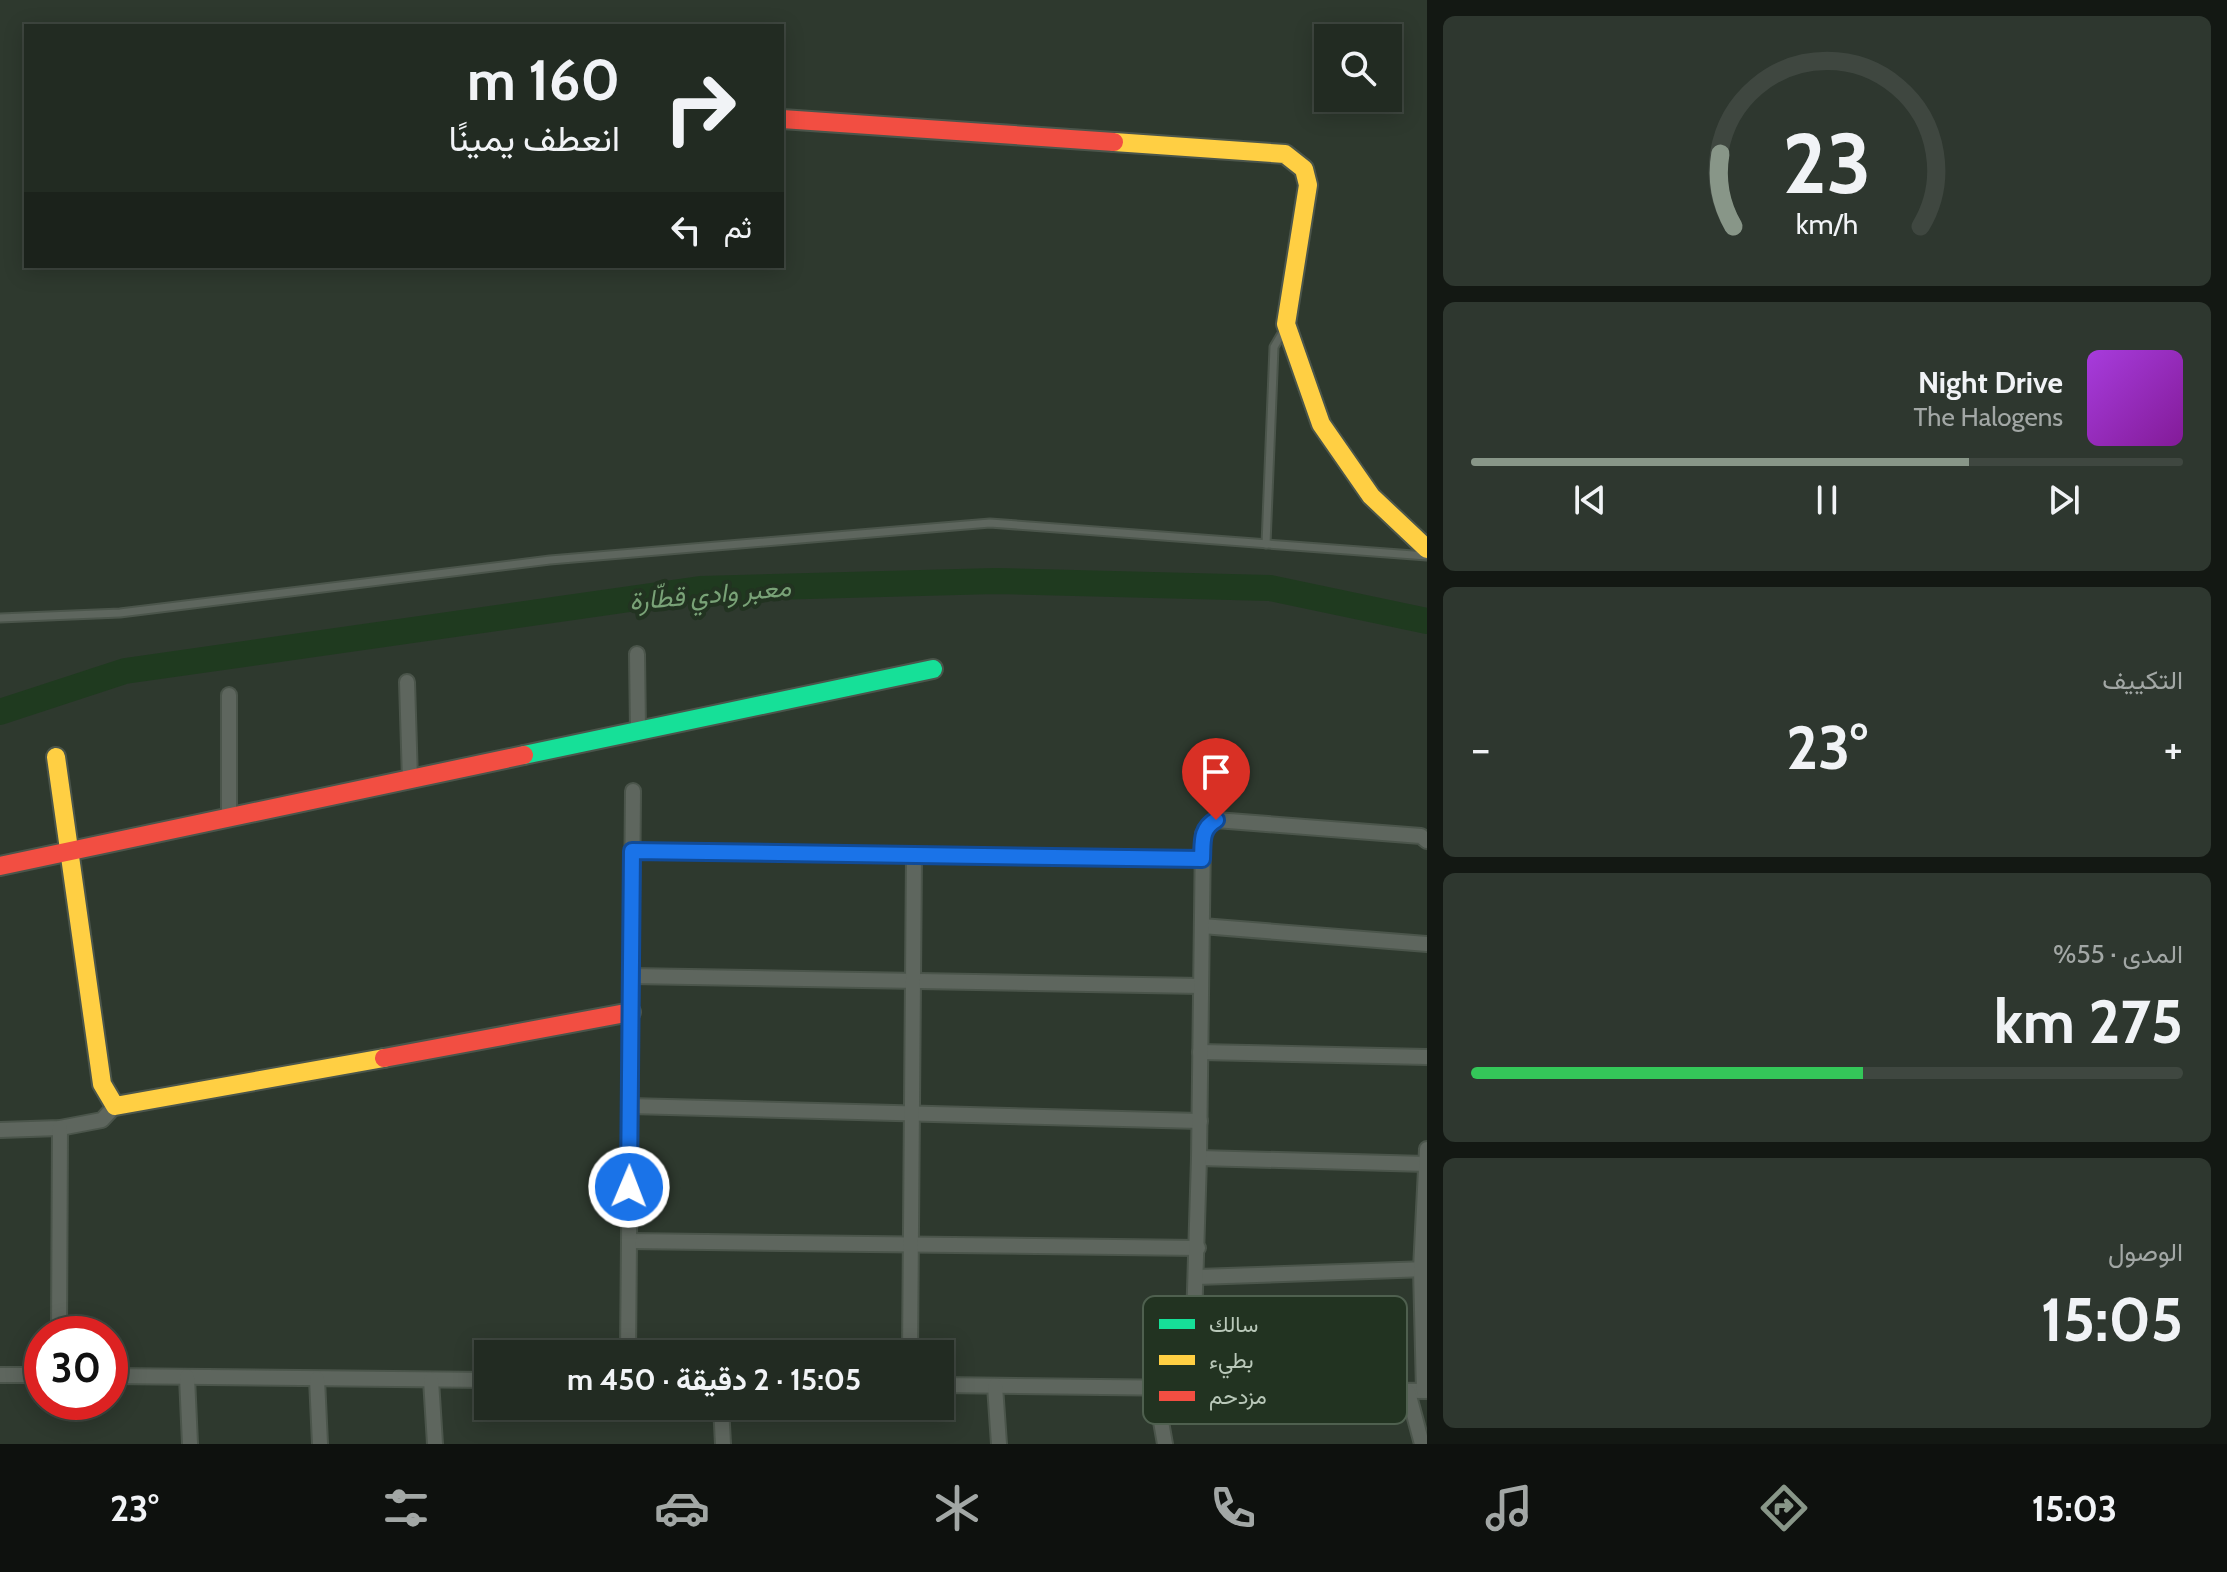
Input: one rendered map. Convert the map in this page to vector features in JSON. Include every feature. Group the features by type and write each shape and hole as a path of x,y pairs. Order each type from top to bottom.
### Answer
{"street":[{"path":"784,119 1285,154 1304,169 1308,185 1286,324 1321,424 1371,496 1427,549"},
{"path":"637,654 638,731"},
{"path":"0,866 933,669"},
{"path":"407,682 410,780"},
{"path":"229,695 229,818"},
{"path":"56,757 102,1084 115,1106"},
{"path":"628,1340 633,791"},
{"path":"1196,1296 1203,834 1216,820 1421,836 1427,841"},
{"path":"632,851 1202,859"},
{"path":"910,1340 914,855"},
{"path":"1202,926 1427,944"},
{"path":"631,976 1201,986"},
{"path":"0,1130 60,1128 102,1120 115,1106 631,1012"},
{"path":"1200,1052 1427,1057"},
{"path":"630,1106 1200,1121"},
{"path":"59,1316 60,1128"},
{"path":"1422,1444 1408,1392 1425,1391 1427,1149"},
{"path":"1199,1158 1427,1164"},
{"path":"629,1241 1198,1248"},
{"path":"1197,1277 1424,1269"},
{"path":"0,1375 24,1375"},
{"path":"128,1376 474,1380"},
{"path":"187,1377 190,1444"},
{"path":"317,1379 320,1444"},
{"path":"431,1380 435,1444"},
{"path":"954,1385 1143,1388"},
{"path":"995,1386 999,1444"},
{"path":"722,1420 723,1444"},
{"path":"1161,1424 1165,1444"}],"lane":[{"path":"1266,544 1274,347 1286,324"},
{"path":"0,618 120,613 550,560 990,523 1427,556"}],"waterway":[{"name":"معبر وادي قطّارة","path":"0,712 125,671 700,589 996,581 1270,588 1427,621"}],"traffic: fast":[{"path":"524,755 933,669"}],"traffic: slow":[{"path":"1114,142 1285,154 1304,169 1308,185 1286,324 1321,424 1371,496 1427,549"},
{"path":"56,757 102,1084 115,1106 384,1058"}],"traffic: jam":[{"path":"784,119 1114,142"},
{"path":"0,866 524,755"},
{"path":"384,1058 631,1012"}],"route":[{"path":"629,1187 632,851 1202,859 1203,834 1216,820"}]}
